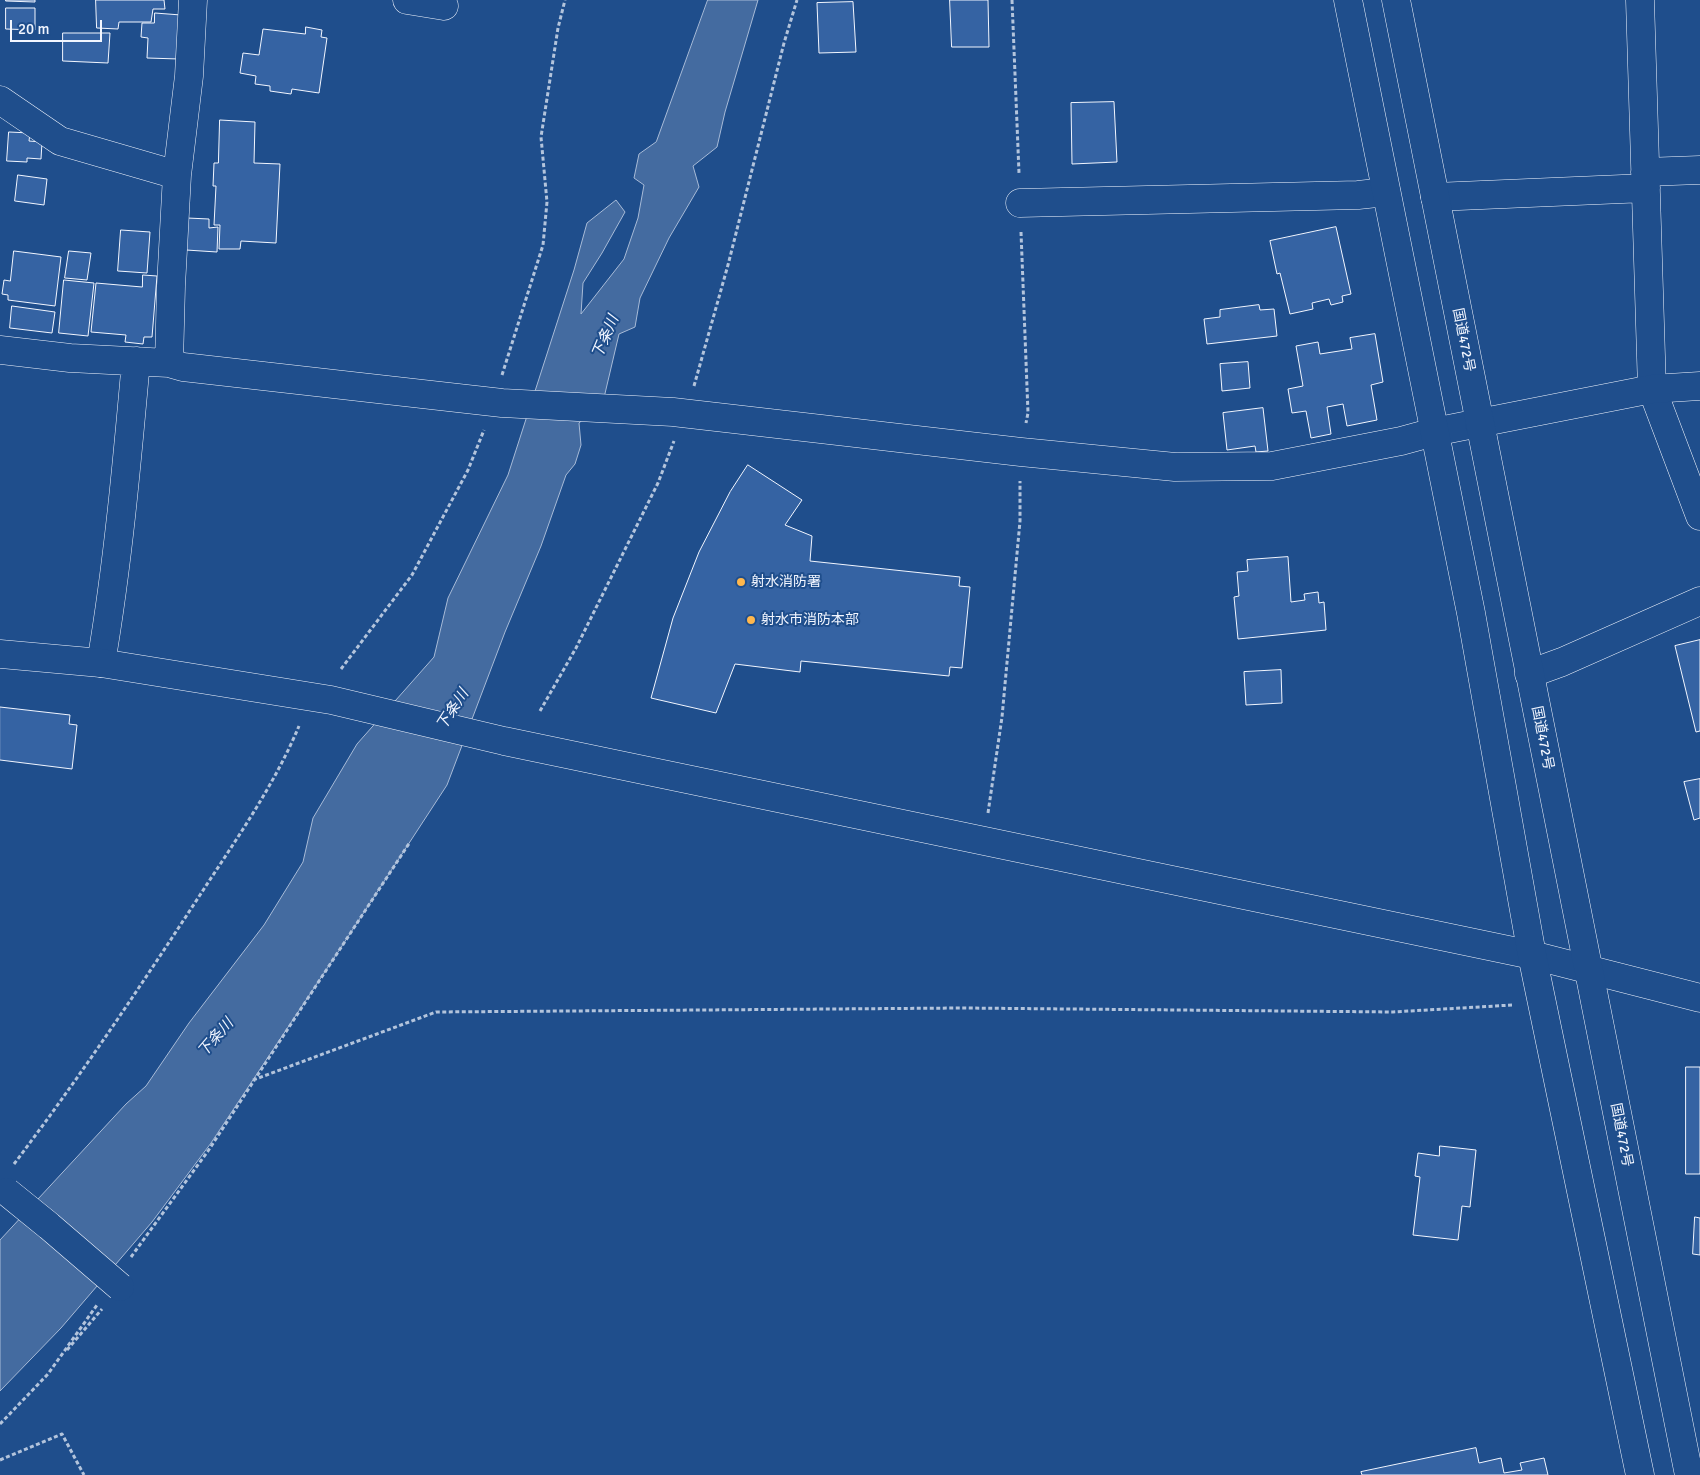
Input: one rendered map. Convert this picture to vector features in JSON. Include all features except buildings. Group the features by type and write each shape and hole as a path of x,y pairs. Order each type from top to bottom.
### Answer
{"main road":[{"path":"169,363 170,286 176,176 189,76 193,0"},
{"path":"407,0 444,6"},
{"path":"1348,0 1471,613 1532,954 1640,1475"},
{"name":"国道472号","path":"1396,0 1689,1475"},
{"path":"1640,0 1652,389 1700,516"},
{"path":"0,100 60,140 176,176"},
{"path":"1435,197 1645,180 1700,170"},
{"path":"1020,203 1358,195 1386,192"},
{"path":"0,350 70,358 169,363 183,367 498,402 679,413 1021,452 1175,467 1272,466 1652,389 1700,386"},
{"path":"101,663 107,629 128,450 136,361"},
{"path":"1529,674 1562,662 1700,601"},
{"path":"0,654 101,663 320,698 504,741 1532,954 1700,998"},
{"path":"6,1183 49,1226 123,1276"}],"path":[{"path":"341,668 412,574 468,470 490,416 498,402 543,245 547,202 541,137 558,28 565,0"},
{"path":"540,711 576,648 658,483 679,413 692,395 728,265 796,0"},
{"path":"6,1183 126,1009 254,810 320,698"},
{"path":"0,1424 51,1370 123,1276 208,1151 410,842"},
{"path":"253,1080 436,1012 973,1008 1393,1012 1542,1003"},
{"path":"51,1370 97,1305"},
{"path":"0,1460 62,1434 84,1475"}],"water":[{"name":"下条川","path":"708,0 758,0 725,112 717,147 693,166 699,187 669,238 640,298 635,327 619,334 603,402 579,423 581,445 575,464 566,475 541,546 505,632 447,785 211,1143 152,1222 61,1328 0,1391 0,1240 126,1104 146,1086 189,1023 264,925 303,862 313,818 357,744 434,657 448,598 508,475 574,270 587,223 616,200 625,212 583,283 581,314 624,259 638,218 644,185 634,178 639,154 656,142"}],"place":[{"name":"射水消防署","path":"741,582"},
{"name":"射水市消防本部","path":"751,620"}]}
